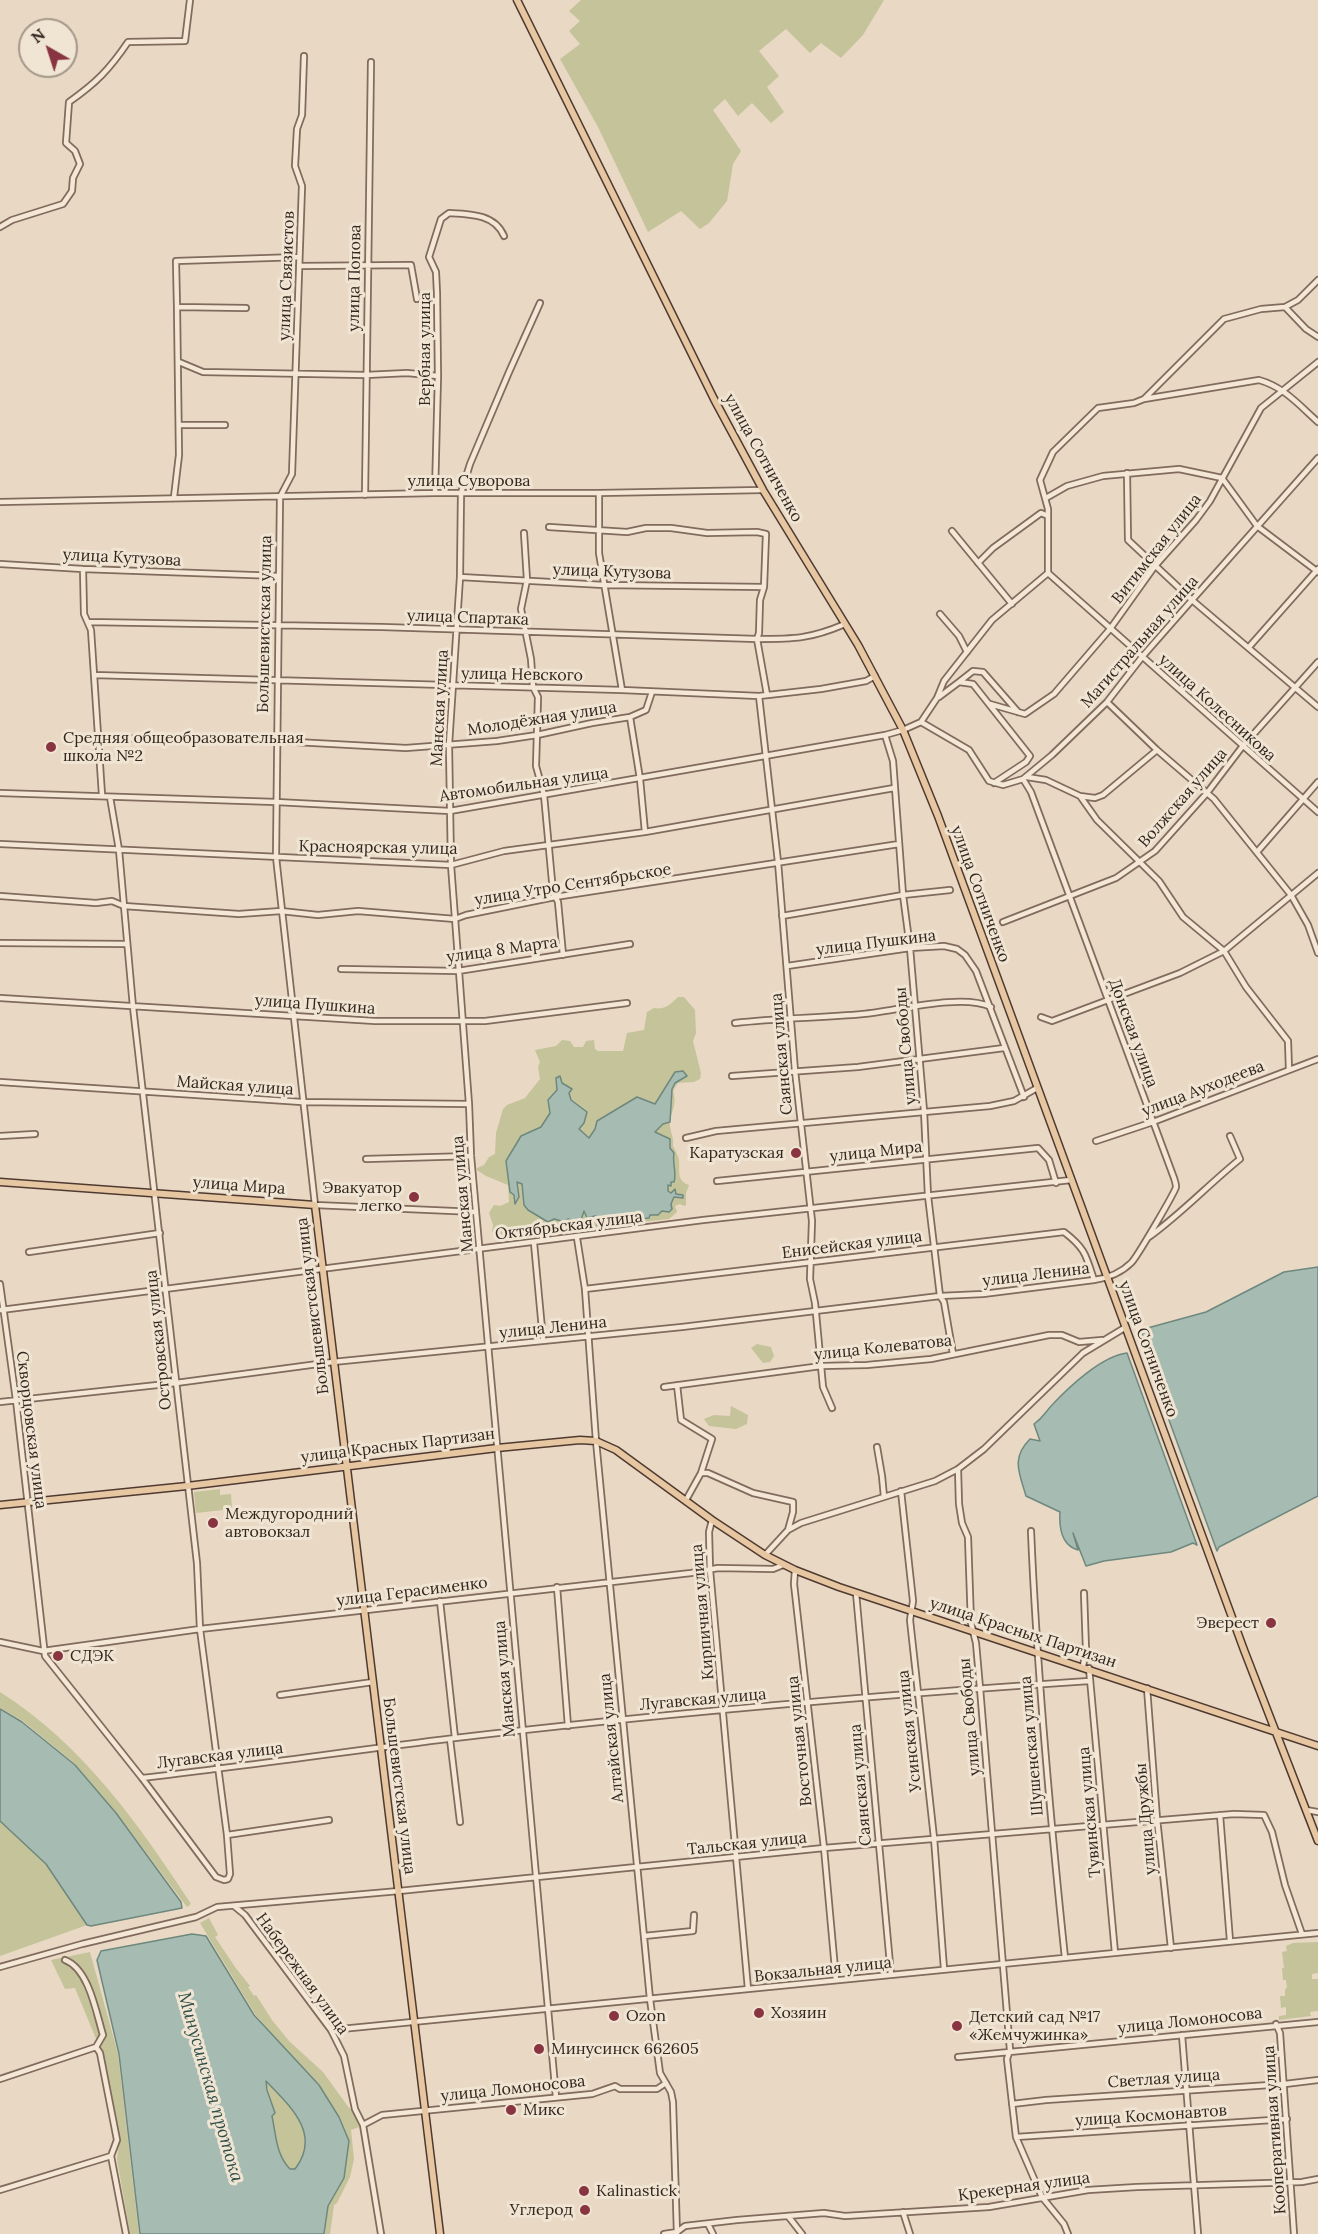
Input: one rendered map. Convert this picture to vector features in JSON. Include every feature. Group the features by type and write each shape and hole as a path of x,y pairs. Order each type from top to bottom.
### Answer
{"main road":[{"name":"улица Сотниченко","path":"517,0 686,344 763,490 845,624 903,730 934,807 1275,1731 1318,1841"},
{"name":"улица Мира","path":"0,1182 315,1204"},
{"name":"Большевистская улица","path":"315,1204 440,2234"},
{"name":"улица Красных Партизан","path":"0,1505 187,1486 497,1448 580,1440 596,1441 616,1450 712,1520 783,1565 856,1593 1086,1667 1318,1746"}],"street":[{"path":"0,227 12,220 63,204 72,191 73,178 80,164 75,151 66,143 69,102 94,84 112,67 128,42 185,40 190,0"},
{"name":"улица Связистов","path":"280,497 292,474 302,186 295,166 297,129 302,115 304,56"},
{"name":"улица Попова","path":"365,495 371,62"},
{"name":"Вербная улица","path":"435,493 438,376 436,272 429,257 441,219 449,213 491,219 500,226 504,236"},
{"path":"174,497 179,455 176,261 299,257"},
{"path":"299,266 411,265 417,299"},
{"path":"1144,399 1224,319 1261,309 1285,307 1298,300 1318,280"},
{"name":"Манская улица","path":"540,303 508,372 470,464 461,493 460,577 449,745 452,865 471,1156 556,2097"},
{"path":"177,307 246,308"},
{"path":"1285,307 1306,329 1318,337"},
{"path":"179,362 203,372 438,376"},
{"name":"Витимская улица","path":"1019,713 1025,714 1054,694 1110,629 1155,566 1210,501 1261,408 1318,362"},
{"path":"903,730 921,722 937,698 944,681 992,620 1048,573 1048,516 1046,498 1040,480 1053,452 1098,408 1259,380 1273,384 1284,391 1318,422"},
{"path":"179,425 225,425"},
{"name":"Магистральная улица","path":"1025,778 1107,702 1142,657 1318,458"},
{"path":"1046,498 1067,486 1103,476 1127,473 1179,469 1222,478 1257,526 1318,570 1249,647"},
{"path":"1127,473 1128,540 1192,600 1318,707"},
{"name":"улица Суворова","path":"0,502 174,497 763,490"},
{"path":"599,493 600,553 622,690"},
{"name":"Большевистская улица","path":"280,497 276,858 315,1204"},
{"path":"978,563 993,548 1041,513 1048,516"},
{"path":"549,527 627,532 646,528 671,528 766,534 764,586 760,600 757,639 767,695"},
{"path":"952,531 1012,604"},
{"path":"524,533 527,580 521,609 531,658 533,687 538,697 536,766 544,795 552,892 558,902 563,954"},
{"name":"улица Кутузова","path":"0,564 279,576"},
{"path":"82,569 84,614 91,630 102,795"},
{"name":"улица Колесникова","path":"1048,573 1318,812"},
{"name":"улица Кутузова","path":"460,577 604,585 764,586"},
{"path":"940,614 959,636 967,652"},
{"name":"улица Спартака","path":"88,622 757,639 804,638 820,635 845,624"},
{"name":"Волжская улица","path":"1003,922 1116,878 1155,851 1207,793 1242,747 1318,662"},
{"path":"937,698 973,671 983,672 1019,713"},
{"name":"улица Невского","path":"94,675 533,687 759,696 821,689 866,681 875,676"},
{"path":"959,682 973,684 1030,756 1026,762 994,783"},
{"name":"Молодёжная улица","path":"97,738 277,741 406,748 449,745 537,735 630,717 646,710 652,692"},
{"name":"Саянская улица","path":"759,696 778,862 800,1124 812,1221 810,1279 815,1303 823,1387 832,1408"},
{"path":"1107,702 1157,750 1207,793 1257,852 1291,895 1308,925 1318,953"},
{"path":"990,704 1019,713"},
{"path":"630,717 640,779 645,832"},
{"path":"921,722 969,750 989,781 1003,785 1025,778 1046,780 1080,796 1095,798 1103,795 1157,750"},
{"name":"Автомобильная улица","path":"0,793 102,795 450,811 765,757 903,730"},
{"name":"улица Свободы","path":"885,735 893,761 903,895 920,1058 928,1196 940,1296 944,1302 953,1354"},
{"name":"Донская улица","path":"1025,778 1176,1188 1139,1256 1120,1272 1108,1278"},
{"path":"1257,852 1318,782"},
{"name":"Красноярская улица","path":"0,844 452,865 504,851 645,832 894,788"},
{"path":"1080,796 1097,820 1160,881 1183,917 1224,951 1246,987 1288,1041 1289,1070"},
{"name":"Островская улица","path":"110,797 119,850 133,1007 197,1563 200,1629 227,1834 230,1874 228,1879 216,1878 142,1778"},
{"name":"улица Утро Сентябрьское","path":"0,896 96,903 112,901 124,906 239,914 281,911 318,915 358,911 455,919 555,897 899,844"},
{"path":"1041,1017 1052,1021 1180,973 1224,951 1318,873"},
{"path":"782,916 903,895 950,890"},
{"path":"0,943 127,944"},
{"name":"улица 8 Марта","path":"342,969 458,971 630,944"},
{"name":"улица Пушкина","path":"787,966 909,948 944,946 957,949 965,955 976,971 991,1007"},
{"name":"улица Пушкина","path":"0,998 375,1021 463,1022 627,1003"},
{"path":"735,1023 865,1014 915,1006 981,1002 991,1007 1004,1048 1024,1097"},
{"path":"732,1076 858,1067 1004,1048"},
{"name":"улица Ауходеева","path":"1096,1141 1153,1122 1318,1059"},
{"name":"Майская улица","path":"0,1082 302,1102 469,1104"},
{"path":"686,1138 716,1131 990,1106 1014,1101 1037,1088"},
{"path":"0,1136 35,1134"},
{"path":"1147,1239 1168,1224 1240,1158 1230,1136"},
{"name":"улица Мира","path":"717,1181 1038,1148 1049,1160 1056,1183"},
{"path":"366,1159 471,1156"},
{"name":"Октябрьская улица","path":"2,1310 165,1287 577,1238 703,1220 1071,1180"},
{"name":"улица Мира","path":"315,1204 476,1212"},
{"name":"Енисейская улица","path":"585,1289 1064,1232 1080,1244 1087,1257 1094,1280"},
{"path":"29,1252 160,1233"},
{"name":"Алтайская улица","path":"577,1238 585,1289 596,1441 650,1999 660,2073 671,2092 675,2120 677,2233"},
{"path":"534,1243 543,1341"},
{"name":"улица Ленина","path":"0,1402 176,1383 333,1362 682,1327 1108,1278"},
{"name":"Скворцовская улица","path":"0,1284 44,1638 43,1651"},
{"path":"765,1555 788,1530 825,1514 936,1480 958,1469 984,1449 1083,1353 1126,1327"},
{"name":"улица Колеватова","path":"664,1387 821,1366 867,1365 931,1359 1049,1335 1062,1335 1079,1342 1102,1340"},
{"path":"677,1385 681,1419 712,1439 701,1473 686,1500"},
{"path":"877,1447 884,1497"},
{"name":"улица Свободы","path":"958,1469 959,1504 962,1523 968,1537 973,1631 993,1833 1010,2050 1007,2059 1016,2137 1042,2197 1064,2224 1068,2234"},
{"path":"701,1473 708,1473 753,1493 793,1502 788,1530"},
{"name":"Усинская улица","path":"901,1491 914,1601 910,1620 934,1838 944,1969"},
{"name":"Кирпичная улица","path":"712,1520 709,1532 710,1569 748,1989"},
{"name":"Шушенская улица","path":"1031,1531 1036,1651 1065,1958"},
{"name":"улица Герасименко","path":"43,1651 200,1629 710,1569 744,1567 773,1569 783,1565"},
{"name":"Восточная улица","path":"795,1570 794,1584 824,1848 836,1980"},
{"path":"557,1587 568,1726"},
{"name":"Саянская улица","path":"856,1593 891,1975"},
{"name":"Тувинская улица","path":"1084,1593 1086,1667 1115,1953"},
{"path":"440,1601 460,1821"},
{"path":"0,1642 43,1651 48,1662 142,1778"},
{"name":"Лугавская улица","path":"142,1778 219,1770 452,1738 622,1719 980,1688 1089,1681"},
{"path":"280,1695 373,1682"},
{"name":"улица Дружбы","path":"1147,1688 1157,1819 1171,1948"},
{"path":"1306,1810 1318,1812"},
{"path":"1220,1815 1230,1941"},
{"name":"Тальская улица","path":"0,1967 82,1944 196,1917 212,1908 824,1848 1220,1815 1264,1815 1272,1832 1285,1885 1302,1934"},
{"path":"227,1834 329,1820"},
{"path":"245,1915 248,1905"},
{"name":"Набережная улица","path":"234,1906 245,1915 331,2030 344,2056 354,2109 363,2125 381,2234"},
{"path":"644,1936 693,1931 694,1915"},
{"name":"Вокзальная улица","path":"331,2030 1318,1933"},
{"path":"0,2079 96,2047 103,2035 84,1977 74,1963 65,1960"},
{"name":"улица Ломоносова","path":"958,2057 1010,2050 1318,2022"},
{"name":"Кооперативная улица","path":"1276,2025 1280,2033 1285,2084 1294,2234"},
{"path":"1182,2035 1198,2234"},
{"path":"96,2047 100,2053 117,2140 111,2156 126,2234"},
{"name":"Светлая улица","path":"1012,2104 1318,2080"},
{"name":"улица Ломоносова","path":"363,2125 382,2115 592,2094 615,2086 620,2089 657,2089 666,2083"},
{"name":"улица Космонавтов","path":"1016,2137 1287,2119"},
{"path":"0,2190 111,2156"},
{"name":"Крекерная улица","path":"664,2234 677,2233 685,2226 824,2213 845,2216 989,2207 1088,2190 1302,2182 1318,2179"},
{"path":"903,2212 910,2234"},
{"path":"788,2216 802,2234"},
{"path":"708,2224 713,2234"}],"green space":[{"path":"581,0 884,0 863,35 841,58 821,43 810,53 786,29 759,51 779,76 767,87 784,112 771,123 752,103 738,116 725,99 713,110 741,151 733,164 727,201 709,223 700,229 681,211 648,232 598,127 560,59 580,44 569,31 580,21 569,11"},
{"path":"678,997 684,997 695,1010 696,1033 693,1041 701,1073 700,1079 694,1082 678,1083 673,1091 674,1106 670,1126 673,1146 679,1160 680,1178 689,1185 686,1205 675,1206 677,1212 669,1219 590,1228 561,1227 497,1235 492,1232 493,1225 489,1213 494,1205 500,1206 509,1202 508,1185 486,1176 477,1168 484,1165 489,1157 495,1154 496,1133 503,1109 525,1098 540,1079 538,1067 540,1062 535,1050 556,1046 562,1040 570,1041 574,1047 583,1047 586,1041 594,1040 595,1049 598,1051 623,1051 627,1033 644,1030 647,1012 654,1008 668,1006"},
{"path":"757,1344 771,1347 774,1356 770,1362 763,1363 751,1348"},
{"path":"731,1406 748,1415 747,1424 736,1429 709,1426 704,1419 714,1415 730,1416"},
{"path":"220,1489 220,1495 231,1494 232,1509 196,1513 194,1492"},
{"path":"0,1692 30,1713 83,1761 151,1844 191,1904 187,1907 115,1811 75,1764 23,1721 0,1708"},
{"path":"0,1821 46,1864 87,1925 0,1956"},
{"path":"209,1918 218,1935 215,1937 272,2020 289,2041 323,2072 349,2108 353,2109 359,2127 351,2130 354,2159 350,2177 334,2205 330,2234 325,2234 328,2206 344,2177 349,2141 340,2117 319,2084 292,2058 255,2014 200,1923"},
{"path":"1318,1942 1318,1973 1312,1974 1312,1979 1318,1979 1318,2011 1310,2012 1311,2016 1279,2020 1279,2016 1286,2015 1286,2007 1281,2008 1280,1996 1285,1996 1287,1988 1286,1980 1283,1980 1282,1952 1287,1951 1286,1946 1293,1943"},
{"path":"90,1952 118,2054 139,2234 130,2234 117,2159 119,2144 104,2058 75,1988 65,1989 51,1960"},
{"path":"265,2080 292,2110 304,2132 305,2144 295,2169 290,2169 280,2151 272,2116 275,2113"}],"water":[{"path":"683,1071 687,1076 675,1083 672,1089 670,1122 663,1124 655,1132 670,1139 670,1148 674,1153 675,1178 671,1186 668,1185 668,1191 671,1193 675,1189 676,1194 683,1195 683,1198 674,1197 671,1204 672,1209 669,1212 662,1211 658,1215 650,1215 649,1218 642,1219 636,1214 633,1220 597,1225 598,1217 587,1218 584,1211 580,1223 568,1219 565,1222 554,1219 548,1222 524,1205 522,1184 517,1182 519,1197 515,1204 514,1195 510,1192 506,1161 521,1136 541,1127 550,1113 548,1100 557,1090 556,1078 560,1076 562,1083 572,1089 569,1093 571,1100 587,1112 584,1123 579,1129 589,1138 597,1121 637,1097 655,1104 675,1072"},
{"path":"1318,1267 1318,1496 1219,1547 1217,1551 1140,1341 1144,1329 1206,1312 1284,1272"},
{"path":"1127,1353 1197,1545 1193,1543 1171,1552 1104,1561 1086,1566 1073,1533 1078,1550 1072,1548 1062,1535 1060,1512 1026,1496 1018,1466 1020,1453 1030,1439 1040,1441 1034,1424 1077,1381 1107,1360"},
{"path":"0,1709 22,1722 75,1765 116,1813 181,1902 182,1908 87,1925 46,1864 0,1821"},
{"name":"Минусинская протока","path":"192,1934 206,1936 254,2015 319,2085 339,2117 349,2141 344,2178 328,2206 324,2234 140,2234 119,2054 97,1960 101,1951","holes":["266,2081 293,2111 304,2132 305,2144 295,2169 290,2169 279,2151 272,2116 275,2113"]}],"place":[{"name":"Средняя общеобразовательная школа №2","path":"51,747"},
{"name":"Каратузская","path":"796,1153"},
{"name":"Эвакуатор легко","path":"414,1197"},
{"name":"Междугородний автовокзал","path":"213,1523"},
{"name":"Эверест","path":"1271,1623"},
{"name":"СДЭК","path":"58,1656"},
{"name":"Хозяин","path":"759,2013"},
{"name":"Ozon","path":"614,2016"},
{"name":"Детский сад №17 «Жемчужинка»","path":"957,2026"},
{"name":"Минусинск 662605","path":"539,2049"},
{"name":"Микс","path":"511,2110"},
{"name":"Kalinastick","path":"584,2191"},
{"name":"Углерод","path":"585,2210"}]}
